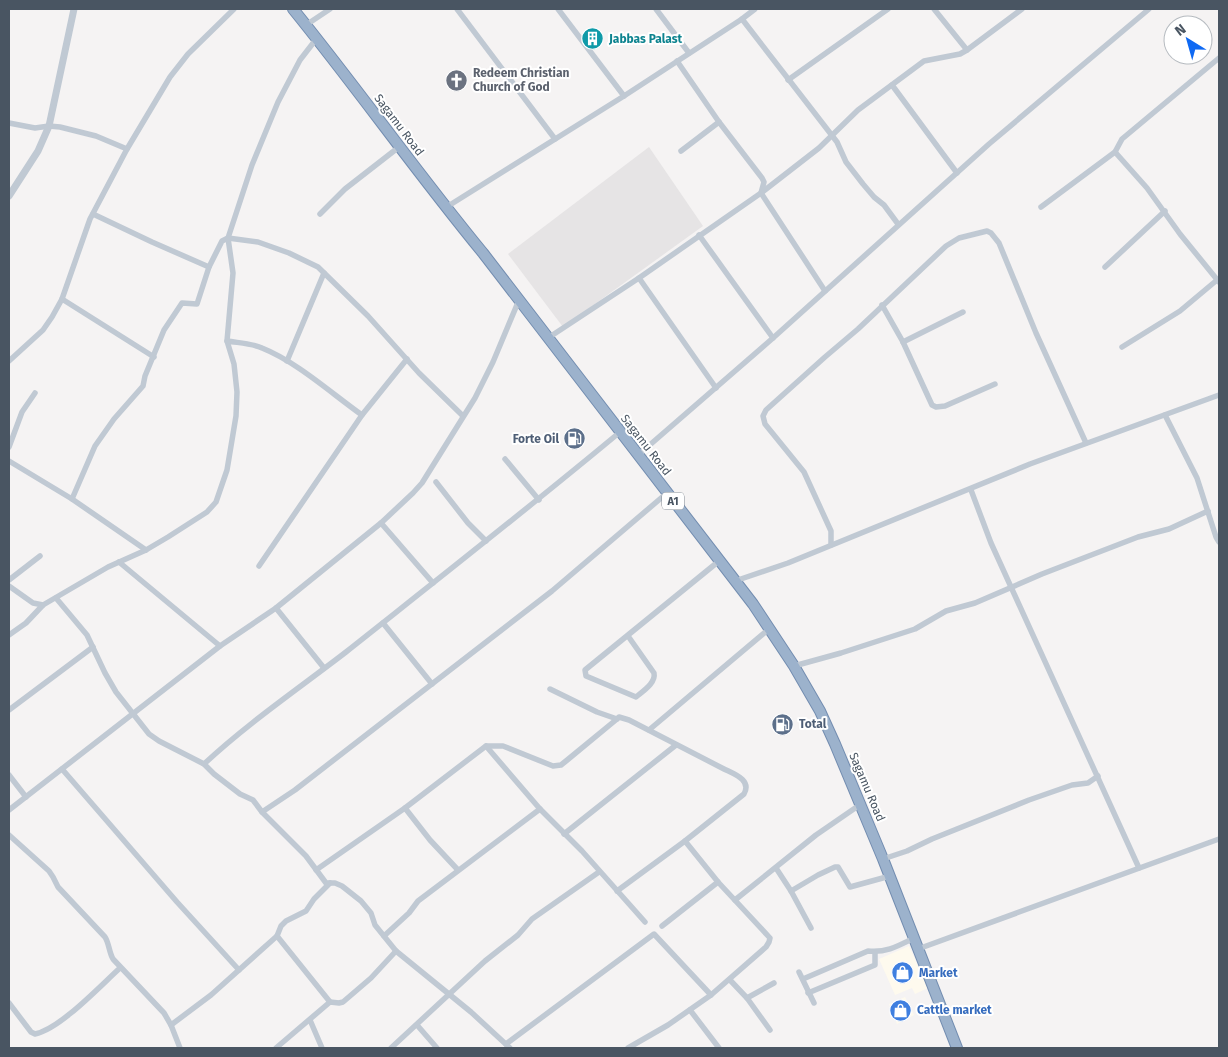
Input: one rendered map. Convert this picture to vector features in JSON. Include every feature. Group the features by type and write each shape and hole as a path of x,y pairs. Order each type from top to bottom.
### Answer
{"highway":[{"name":"Sagamu Road","path":"293,9 735,581 794,666 820,712 861,804 957,1048"}],"street":[{"path":"9,196 38,151 49,126 74,9"},
{"path":"9,361 43,330 52,317 62,299 93,214 128,149 176,68 234,9"},
{"path":"306,25 330,9"},
{"path":"457,9 555,139"},
{"path":"558,9 624,96"},
{"path":"656,9 689,53"},
{"path":"445,208 624,96 755,9"},
{"path":"788,80 888,9"},
{"path":"934,9 967,50"},
{"path":"548,338 761,193 819,148 858,110 928,59 950,56 967,50 1022,9"},
{"path":"637,456 773,338 989,144 1149,9"},
{"path":"742,19 837,142 846,162 862,184 884,205 898,224"},
{"path":"9,635 26,623 43,605 119,562 146,550 207,512 216,502 227,470 236,416 237,392 234,364 227,341 233,273 228,238 252,165 278,102 300,60 316,38"},
{"path":"1041,207 1115,152 1122,139 1128,133 1219,58"},
{"path":"677,61 719,122 764,182 761,193 825,291"},
{"path":"892,85 956,173"},
{"path":"681,151 719,122"},
{"path":"9,123 35,128 49,126 96,136 128,149"},
{"path":"320,214 345,188 399,147"},
{"path":"1115,152 1147,188 1218,281 1180,311 1122,347"},
{"path":"1105,267 1165,211"},
{"path":"93,214 209,267"},
{"path":"831,545 831,531 804,472 773,435 765,424 763,416 766,410 858,329 926,264 955,240 987,231 999,243 1086,444"},
{"path":"699,235 773,338"},
{"path":"72,499 95,446 114,419 143,386 145,376 164,330 179,306 186,302 197,304 209,267 222,241 228,238 258,242 290,252 318,267 368,316 419,373 463,416"},
{"path":"286,361 324,273"},
{"path":"638,278 716,388"},
{"path":"62,299 154,357"},
{"path":"9,810 220,646 276,608 381,523 413,493 422,483 474,398 493,362 519,300"},
{"path":"882,305 903,342 930,401 936,407 945,406 995,384"},
{"path":"903,342 963,312"},
{"path":"227,341 262,348 286,361 362,415"},
{"path":"260,566 362,415 407,359"},
{"path":"9,444 22,412 35,392"},
{"path":"735,581 788,563 1030,464 1219,395"},
{"path":"1165,415 1197,478 1219,542"},
{"path":"204,764 262,713 383,623 539,500 620,432"},
{"path":"505,459 539,500"},
{"path":"9,461 72,499 146,550"},
{"path":"436,482 468,523 486,541"},
{"path":"970,490 991,543 1139,868"},
{"path":"262,812 295,790 552,591 667,493"},
{"path":"794,666 841,654 915,629 946,612 975,603 1138,536 1169,529 1208,511"},
{"path":"381,523 433,583"},
{"path":"831,531 843,541"},
{"path":"9,580 40,556"},
{"path":"628,636 654,673 655,678 653,682 636,696 586,676 585,670 719,561"},
{"path":"119,562 220,646"},
{"path":"9,586 34,603 43,605"},
{"path":"56,598 77,622 94,647 110,681 149,734 204,764 240,794 253,800 262,812 306,856 326,883 330,882 342,886 361,901 371,913 374,925 396,951 471,1012 508,1046 654,934 711,995"},
{"path":"276,608 324,668"},
{"path":"383,623 432,684"},
{"path":"649,730 769,629"},
{"path":"9,710 94,647"},
{"path":"550,689 596,712 617,719"},
{"path":"316,870 405,808 486,746 503,746 553,766 558,766 566,762 619,717 649,730 740,778 746,782 747,789 744,794 685,841 617,891"},
{"path":"564,834 676,744"},
{"path":"486,746 540,809 582,851 645,922"},
{"path":"62,769 177,902 239,970"},
{"path":"9,775 26,797"},
{"path":"883,859 907,851 1029,800 1072,785 1088,783 1098,776"},
{"path":"735,900 816,835 861,804"},
{"path":"405,808 430,840 458,870"},
{"path":"384,936 409,913 418,901 540,809"},
{"path":"9,834 54,877 58,887 108,941 113,959 157,1004 171,1025 180,1048"},
{"path":"918,949 1219,838"},
{"path":"628,1048 711,995 766,948 770,938 718,882 685,841"},
{"path":"791,890 835,867 838,867 850,887 890,876"},
{"path":"776,868 791,890 811,928"},
{"path":"391,1048 485,961 518,935 532,918 599,872"},
{"path":"171,1025 211,994 277,936 281,926 286,921 306,911 330,882"},
{"path":"662,926 718,882"},
{"path":"277,936 330,1002 343,1002 371,978 396,951"},
{"path":"803,979 868,951 875,953 914,938"},
{"path":"808,993 875,965 875,953"},
{"path":"9,1003 31,1032 35,1034 41,1033 60,1021 120,968"},
{"path":"799,972 814,1003"},
{"path":"730,980 747,998 770,1030"},
{"path":"747,998 774,983"},
{"path":"276,1048 330,1002"},
{"path":"690,1010 719,1048"},
{"path":"310,1020 322,1048"},
{"path":"417,1025 437,1048"}],"shaded area":[{"path":"649,147 703,226 563,327 508,254"},
{"name":"Market","path":"909,946 928,988 915,994 912,988 895,995 879,959"},
{"name":"Cattle market","path":"905,997 914,1015 897,1024 889,1004"}],"place":[{"name":"Jabbas Palast","path":"593,39"},
{"name":"Redeem Christian Church of God","path":"457,80"},
{"name":"Forte Oil","path":"575,439"},
{"name":"Total","path":"783,724"},
{"name":"Market","path":"903,973"},
{"name":"Cattle market","path":"901,1010"}]}
